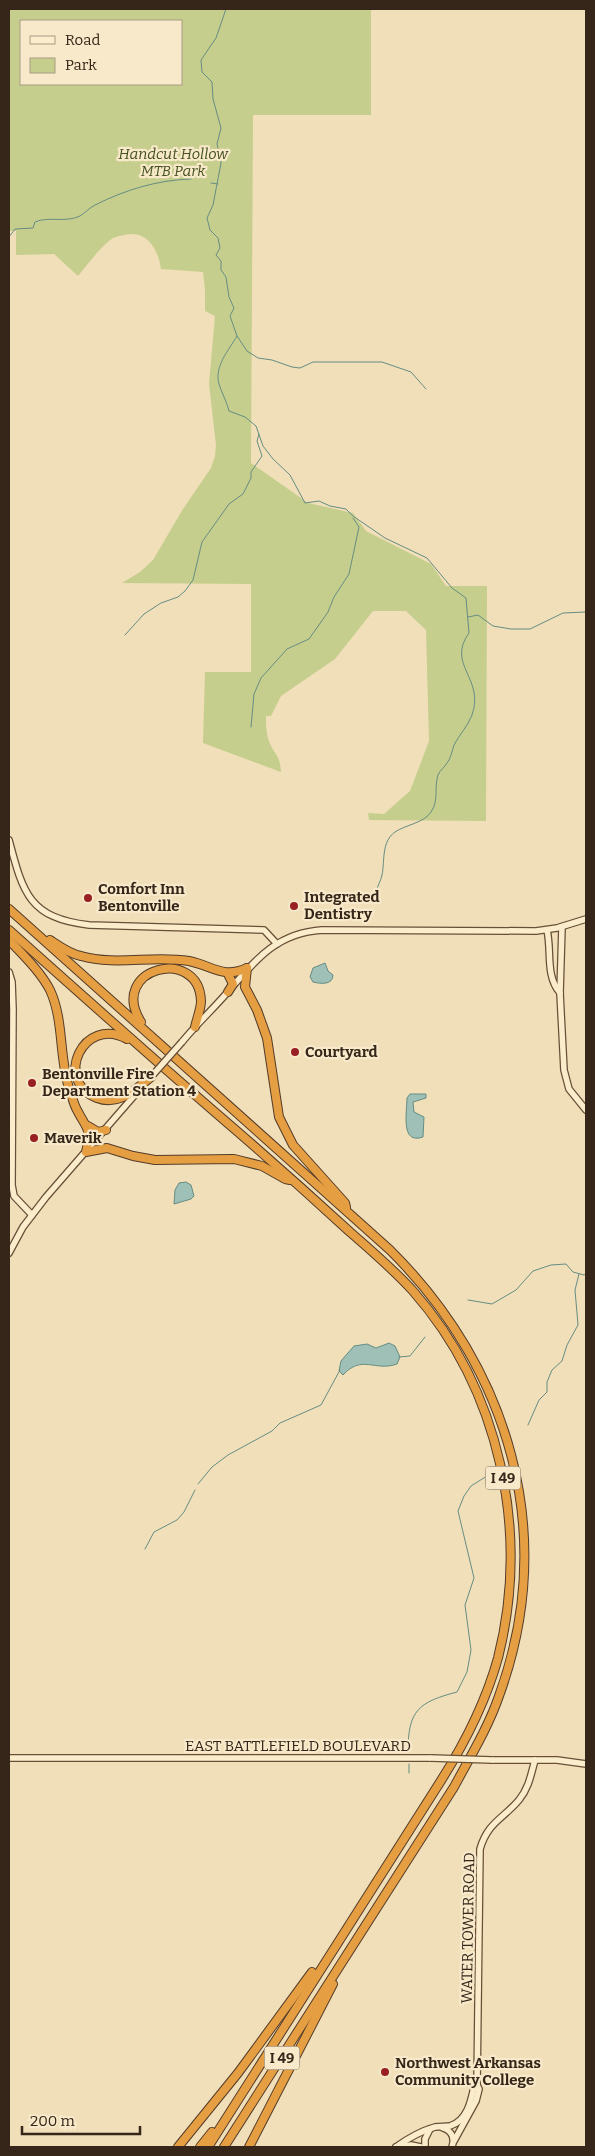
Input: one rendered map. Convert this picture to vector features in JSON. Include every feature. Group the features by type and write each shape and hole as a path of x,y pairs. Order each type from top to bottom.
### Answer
{"highway":[{"name":"I 49","path":"9,909 146,1030 416,1277 448,1316 475,1360 503,1424 512,1456 521,1509 522,1595 517,1629 500,1695 487,1727 454,1787 224,2147"},
{"path":"18,917 62,948 79,956 107,961 172,959 204,964 228,974 247,968"},
{"name":"I 49","path":"9,930 293,1180 412,1290 451,1344 471,1380 492,1434 501,1465 510,1533 510,1580 504,1628 497,1660 474,1722 447,1772 352,1918 208,2147"},
{"path":"9,940 35,968 52,996 57,1011 68,1086 77,1111 88,1126 98,1132 106,1130"},
{"path":"146,1030 135,1010 135,990 147,974 163,968 180,970 189,976 196,985 200,1001 195,1027"},
{"path":"247,968 245,987 257,1010 267,1038 279,1117 292,1145 345,1203 347,1212"},
{"path":"228,974 233,984 228,992"},
{"path":"137,1044 124,1037 110,1034 90,1039 77,1055 76,1071 79,1082 94,1097 111,1100 126,1096 151,1077"},
{"path":"88,1126 89,1139 86,1152 107,1148 133,1156 156,1160 234,1159 262,1166 285,1179 293,1180"},
{"path":"178,2147 238,2073 312,1973 343,1927 352,1918"},
{"path":"249,2147 329,1994 339,1968"},
{"path":"200,2147 230,2112"},
{"path":"231,2147 242,2120"}],"street":[{"path":"9,840 22,886 39,908 54,918 69,923 89,925 264,930 276,944"},
{"path":"9,1253 32,1215 98,1138 228,992 247,968 266,950 276,944 302,934 322,930 490,932 547,930 586,919"},
{"path":"562,927 560,994 564,1070 569,1089 586,1110"},
{"path":"547,930 550,943 550,975 560,994"},
{"path":"9,972 12,982 13,1009 12,1185 14,1196 32,1215"},
{"name":"EAST BATTLEFIELD BOULEVARD","path":"9,1758 431,1758 535,1760 586,1764"},
{"name":"WATER TOWER ROAD","path":"453,2144 476,2101 479,2089 477,2085 480,1848 484,1835 494,1822 524,1793 529,1784 535,1760"},
{"name":"WATER TOWER ROAD","path":"396,2147 404,2141 430,2129 450,2126 460,2120 466,2112 474,2087 477,2085"},
{"path":"440,2127 450,2132 453,2144"},
{"path":"426,2147 424,2138 430,2129"},
{"path":"396,2147 411,2145 421,2147"}],"green space":[{"name":"Handcut Hollow MTB Park","path":"9,9 371,9 371,115 253,115 251,463 308,503 353,513 366,531 431,564 446,586 487,586 486,821 369,820 368,813 384,814 410,791 429,741 426,630 406,611 373,611 335,659 281,696 271,716 266,716 266,728 271,746 278,758 281,772 203,743 205,672 251,672 251,584 122,583 140,572 153,560 183,509 211,468 215,456 216,445 209,384 215,316 205,311 203,272 161,269 157,254 150,242 139,235 132,234 118,236 111,240 97,253 78,276 54,254 16,255 16,231 9,231"}],"water":[{"path":"325,963 328,971 333,975 331,981 323,983 313,982 310,977 313,968"},
{"path":"410,1094 426,1094 426,1098 413,1102 414,1112 424,1117 423,1137 416,1138 411,1136 406,1126 407,1098"},
{"path":"186,1182 191,1185 194,1196 191,1199 174,1204 175,1190 179,1183"},
{"path":"389,1343 395,1346 400,1357 397,1364 382,1366 363,1364 350,1369 343,1375 339,1371 341,1361 354,1346 367,1344 376,1348"}],"waterway":[{"path":"226,9 216,38 201,60 202,72 212,82 213,99 221,128 217,144 221,163 213,205 207,218 210,230 218,238 220,248 216,255 221,261 221,270 226,277 229,297 234,308 230,316 237,336 223,358 218,377 229,411 245,417 256,426 263,446 273,459 290,475 305,503 319,501 330,506 346,509 385,538 427,558 452,588 466,598 469,633 463,644 462,654 463,663 474,691 475,702 472,715 454,745 448,761 438,775 436,799 431,812 424,819 395,832 387,841 382,875 376,893"},
{"path":"9,237 15,229 33,228 35,222 40,220 75,218 95,205 130,190 166,181 191,179"},
{"path":"211,183 218,184"},
{"path":"237,336 247,351 258,358 300,368 313,362 382,362 411,372 426,389"},
{"path":"125,635 144,614 161,603 178,597 193,580 202,542 229,504 243,494 251,478 251,472 262,456 257,441 259,434"},
{"path":"251,727 254,694 261,678 287,649 309,639 328,612 334,597 349,574 359,527 353,518"},
{"path":"468,617 478,615 493,626 511,629 530,629 563,613 586,612"},
{"path":"468,1300 492,1304 516,1290 533,1271 551,1265 566,1264 573,1272 586,1274"},
{"path":"528,1425 539,1400 547,1392 547,1382 552,1370 562,1361 567,1345 578,1325 575,1290 579,1274"},
{"path":"399,1357 410,1356 425,1337"},
{"path":"198,1484 212,1467 228,1455 272,1431 280,1423 321,1405 340,1370"},
{"path":"408,1751 410,1726 418,1710 433,1700 457,1692 467,1672 471,1650 465,1605 474,1578 458,1511 464,1496 471,1486 487,1476"},
{"path":"145,1549 154,1532 177,1520 184,1512 195,1490"},
{"path":"409,1764 409,1773"}],"place":[{"name":"Comfort Inn Bentonville","path":"88,898"},
{"name":"Integrated Dentistry","path":"294,906"},
{"name":"Courtyard","path":"295,1052"},
{"name":"Bentonville Fire Department Station 4","path":"32,1083"},
{"name":"Maverik","path":"34,1138"},
{"name":"Northwest Arkansas Community College","path":"385,2072"}]}
